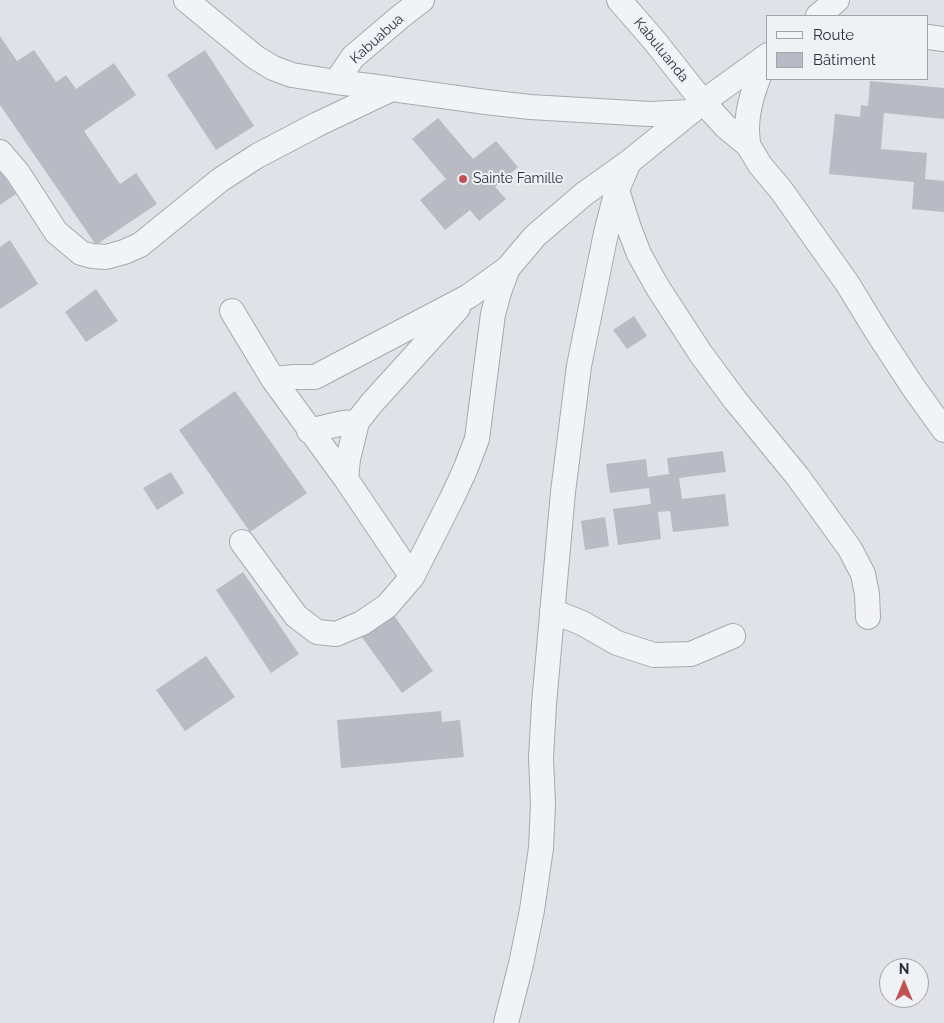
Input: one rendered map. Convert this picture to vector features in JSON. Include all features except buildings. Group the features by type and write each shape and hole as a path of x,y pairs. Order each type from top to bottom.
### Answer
{"street":[{"path":"186,0 256,57 274,68 292,75 486,102 559,109 650,114 697,107"},
{"name":"Kabuabua","path":"336,82 354,57 422,0"},
{"name":"Kabuluanda","path":"619,0 653,39 697,107 748,145"},
{"path":"819,15 838,0"},
{"path":"929,37 944,39"},
{"path":"354,57 363,70 381,87"},
{"path":"273,379 316,377 469,296 508,268 535,236 584,194 629,162 697,107 766,57"},
{"path":"766,60 759,75 749,110 748,145 760,165 781,190 847,283 913,387 944,430"},
{"path":"0,152 18,172 56,232 81,253 106,257 140,245 220,180 257,156 318,124 381,87"},
{"path":"506,1023 528,928 540,848 543,804 541,758 552,611 563,492 578,366 606,233 617,190 629,162"},
{"path":"617,190 639,254 658,288 707,362 735,400 798,477 850,549 863,574 867,594 868,617"},
{"path":"242,542 296,616 317,632 336,634 362,623 387,606 412,577 452,498 477,438 493,314 498,292 508,268"},
{"path":"346,479 348,459 357,422 469,296"},
{"path":"232,311 273,379 346,479 412,577"},
{"path":"304,423 316,377"},
{"path":"304,423 357,422"},
{"path":"552,611 582,623 617,643 654,655 690,654 733,636"}],"place":[{"name":"Sainte Famille","path":"463,179"}]}
